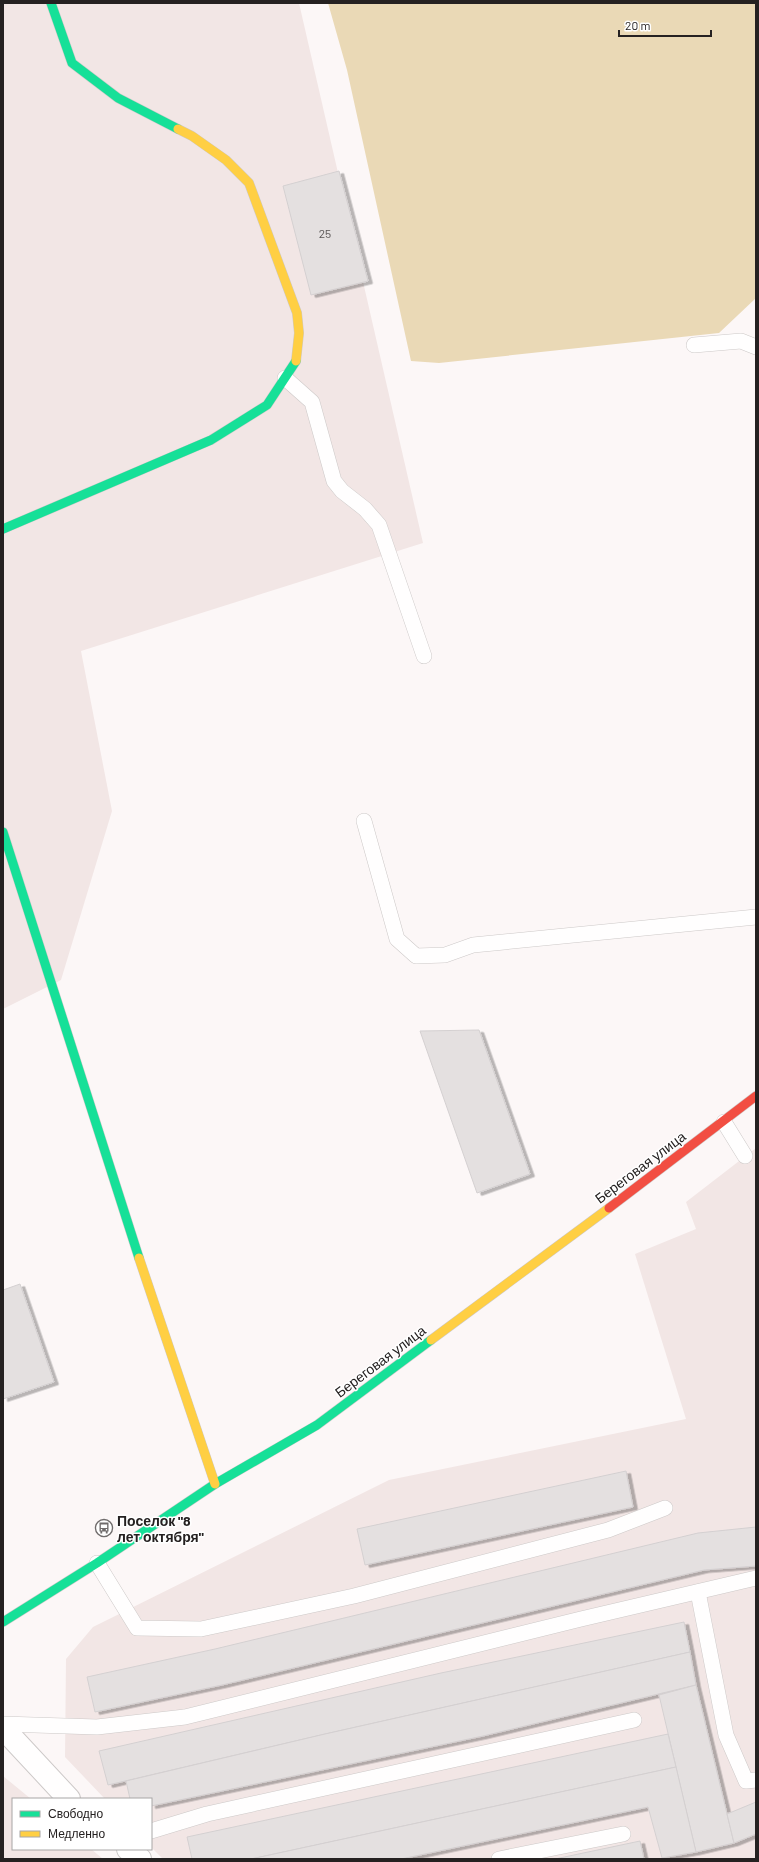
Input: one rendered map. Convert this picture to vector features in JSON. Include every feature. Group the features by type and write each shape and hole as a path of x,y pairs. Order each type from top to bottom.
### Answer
{"street":[{"path":"3,529 211,440 267,405 296,360 299,333 297,313 291,293 249,183 226,160 192,136 118,98 72,63 51,3"},
{"path":"3,832 141,1264 215,1484"},
{"name":"Береговая улица","path":"3,1622 98,1563 215,1484 318,1425 724,1122 756,1096"},
{"path":"3,1728 68,1798"},
{"path":"129,1850 140,1859"}],"lane":[{"path":"694,345 741,341 756,347"},
{"path":"285,378 312,402 334,481 342,491 365,509 379,526 424,656"},
{"path":"364,821 396,939 416,956 446,955 473,945 756,917"},
{"path":"724,1122 745,1156"},
{"path":"98,1563 137,1628 201,1629 354,1596 608,1530 665,1508"},
{"path":"3,1724 97,1727 185,1717 756,1578"},
{"path":"698,1592 726,1734 746,1781 756,1780"},
{"path":"152,1831 207,1814 634,1720"},
{"path":"499,1859 623,1834"}],"shaded area":[{"path":"3,3 299,3 423,543 81,651 112,811 61,980 3,1009"},
{"path":"328,3 756,3 756,298 719,333 439,363 411,361 347,70"},
{"path":"756,1148 756,1859 163,1859 152,1848 152,1798 104,1798 65,1757 66,1659 93,1627 389,1480 686,1419 635,1254 696,1229 686,1202"},
{"path":"3,1776 30,1798 12,1798 12,1850 92,1850 103,1859 3,1859"}],"building":[{"path":"339,171 368,281 311,295 283,186"},
{"path":"479,1030 530,1174 477,1193 420,1031"},
{"path":"20,1284 54,1382 3,1399 3,1290"},
{"path":"626,1471 633,1507 365,1565 357,1529"},
{"path":"756,1527 756,1566 704,1570 222,1685 95,1712 87,1677 215,1649 698,1533"},
{"path":"684,1622 690,1652 325,1734 108,1785 99,1751 441,1673"},
{"path":"690,1652 696,1685 483,1736 152,1806 152,1798 130,1798 126,1781 325,1734"},
{"path":"696,1685 734,1843 696,1852 659,1695"},
{"path":"668,1734 676,1767 251,1859 192,1859 187,1837"},
{"path":"676,1767 696,1852 662,1858 648,1807 401,1859 251,1859"},
{"path":"756,1802 756,1834 734,1843 727,1814"},
{"path":"640,1841 644,1859 555,1859"}],"traffic: fast":[{"path":"51,3 72,63 118,98 178,129"},
{"path":"3,529 211,440 267,405 296,361"},
{"path":"3,832 139,1258"},
{"path":"3,1622 97,1563 215,1484 317,1425 431,1340"}],"traffic: slow":[{"path":"178,129 192,136 226,160 249,183 297,313 299,333 296,361"},
{"path":"431,1340 609,1208"},
{"path":"139,1258 215,1484"}],"traffic: jam":[{"path":"609,1208 756,1096"}],"place":[{"name":"Поселок \"8 лет октября\"","path":"104,1528"}]}
